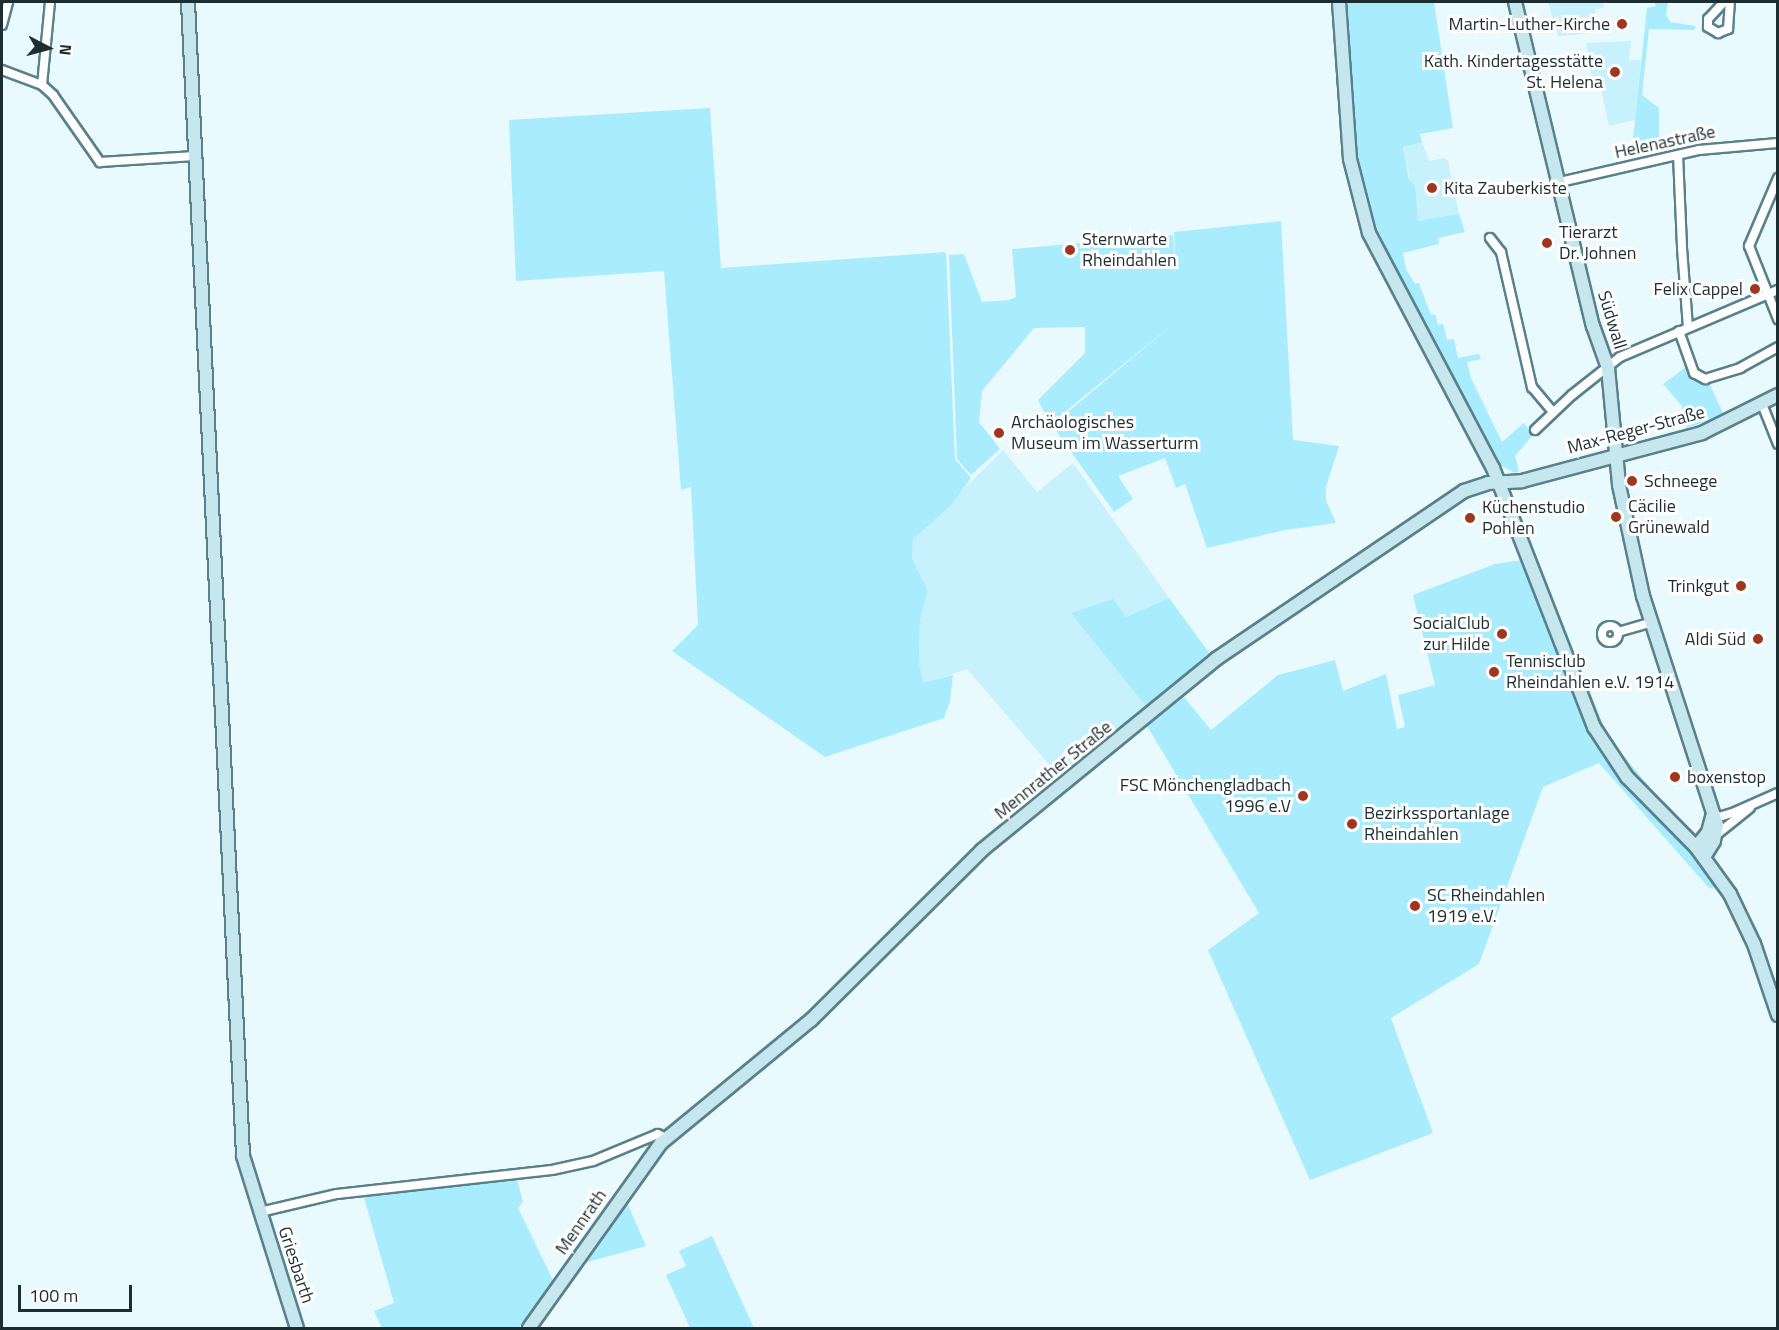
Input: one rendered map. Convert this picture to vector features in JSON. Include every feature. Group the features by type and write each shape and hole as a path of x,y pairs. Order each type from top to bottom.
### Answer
{"street":[{"path":"2,25 8,2"},
{"path":"42,85 50,2"},
{"name":"Griesbarth","path":"188,2 243,1156 297,1329"},
{"path":"1339,2 1350,159 1369,233 1499,482 1594,728 1627,777 1700,852 1747,925 1778,1015"},
{"name":"Südwall","path":"1515,2 1593,326 1608,368 1619,485 1650,623 1713,813 1716,835"},
{"path":"1724,2 1708,18 1708,27 1718,33 1728,29 1730,2"},
{"path":"2,70 42,85 54,95 100,162 195,156"},
{"name":"Helenastraße","path":"1560,182 1678,155 1778,143"},
{"path":"1678,155 1688,327"},
{"path":"1778,178 1749,246 1766,296 1778,319"},
{"path":"1490,238 1500,252 1532,387 1552,412"},
{"path":"1536,430 1552,412 1620,357 1778,290"},
{"path":"1679,331 1694,373 1705,379 1740,368 1778,346"},
{"name":"Max-Reger-Straße","path":"1499,482 1522,481 1616,453 1702,433 1778,395"},
{"path":"1762,404 1778,444"},
{"name":"Mennrather Straße","path":"666,1138 811,1020 982,850 1216,659 1464,491 1499,482"},
{"path":"1618,632 1650,623"},
{"path":"1700,852 1713,813 1719,817 1752,806 1778,793"},
{"path":"1700,852 1716,835 1752,806"},
{"name":"Griesbarth","path":"260,1212 337,1194 552,1170 593,1161 658,1134 666,1138"},
{"name":"Mennrath","path":"529,1329 636,1175 666,1138"}],"shaded area":[{"path":"1347,2 1434,2 1453,128 1420,134 1422,142 1403,147 1409,180 1415,185 1418,221 1459,214 1465,232 1438,238 1439,244 1403,253 1406,269 1415,284 1419,283 1431,315 1435,314 1438,325 1443,324 1447,340 1454,339 1458,358 1479,354 1481,359 1467,362 1471,378 1502,442 1524,423 1533,435 1515,456 1519,471 1515,473 1502,466 1405,289 1371,217 1353,133"},
{"path":"1548,2 1603,2 1604,7 1595,10 1595,17 1585,17 1583,34 1558,36"},
{"path":"1654,2 1668,2 1666,14 1670,22 1696,26 1694,30 1649,29 1642,95 1659,108 1659,150 1636,155 1633,139 1647,8 1656,6"},
{"name":"Kath. Kindertagesstätte St. Helena","path":"1631,41 1629,60 1641,60 1635,120 1609,126 1600,84 1593,84 1586,43"},
{"path":"710,108 721,268 946,252 955,459 971,478 952,504 913,539 912,558 928,592 920,620 919,662 923,683 953,675 950,702 944,718 825,757 672,651 698,625 691,487 681,490 664,271 516,281 509,120"},
{"name":"Kita Zauberkiste","path":"1422,142 1429,161 1445,158 1448,161 1459,214 1418,222 1403,146"},
{"path":"1281,221 1293,440 1339,446 1326,487 1326,500 1336,523 1285,530 1207,548 1185,484 1176,488 1165,458 1118,476 1133,499 1114,512 1052,425 1178,320 1050,424 1038,400 1085,353 1085,327 1034,328 982,391 979,422 1000,449 971,475 957,459 949,255 964,254 982,302 1009,300 1016,297 1012,249 1173,235 1176,277 1174,232"},
{"path":"1686,367 1699,384 1710,385 1724,415 1687,428 1682,406 1663,384"},
{"path":"1003,450 1037,492 1073,463 1169,598 1126,617 1150,709 1059,776 967,669 923,684 919,662 920,620 928,593 912,558 913,539"},
{"path":"1522,560 1588,729 1629,786 1688,845 1727,899 1719,889 1709,888 1599,763 1543,787 1479,964 1391,1018 1433,1133 1310,1180 1208,950 1259,913 1147,726 1184,697 1211,730 1278,675 1335,660 1343,691 1386,674 1397,729 1405,727 1398,695 1435,685 1413,595 1495,564"},
{"path":"1534,560 1538,560 1608,737 1686,831 1634,778 1600,730"},
{"path":"1169,598 1213,658 1149,710 1071,613 1113,599 1126,617"},
{"path":"517,1179 523,1202 518,1208 553,1280 519,1328 382,1328 374,1311 394,1303 363,1194"},
{"path":"627,1203 646,1246 584,1263"},
{"path":"712,1236 754,1328 690,1328 666,1275 686,1266 679,1251"}],"waterway":[{"path":"248,1193 251,1203"}],"place":[{"name":"Martin-Luther-Kirche","path":"1622,24"},
{"name":"Kath. Kindertagesstätte St. Helena","path":"1615,72"},
{"name":"Kita Zauberkiste","path":"1432,188"},
{"name":"Tierarzt Dr. Johnen","path":"1547,243"},
{"name":"Sternwarte Rheindahlen","path":"1070,250"},
{"name":"Felix Cappel","path":"1755,289"},
{"name":"Archäologisches Museum im Wasserturm","path":"999,433"},
{"name":"Schneege","path":"1632,481"},
{"name":"Cäcilie Grünewald","path":"1616,517"},
{"name":"Küchenstudio Pohlen","path":"1470,518"},
{"name":"Trinkgut","path":"1741,586"},
{"name":"SocialClub zur Hilde","path":"1502,634"},
{"name":"Aldi Süd","path":"1758,639"},
{"name":"Tennisclub Rheindahlen e.V. 1914","path":"1494,672"},
{"name":"boxenstop","path":"1675,777"},
{"name":"FSC Mönchengladbach 1996 e.V","path":"1303,796"},
{"name":"Bezirkssportanlage Rheindahlen","path":"1352,824"},
{"name":"SC Rheindahlen 1919 e.V.","path":"1415,906"}]}
